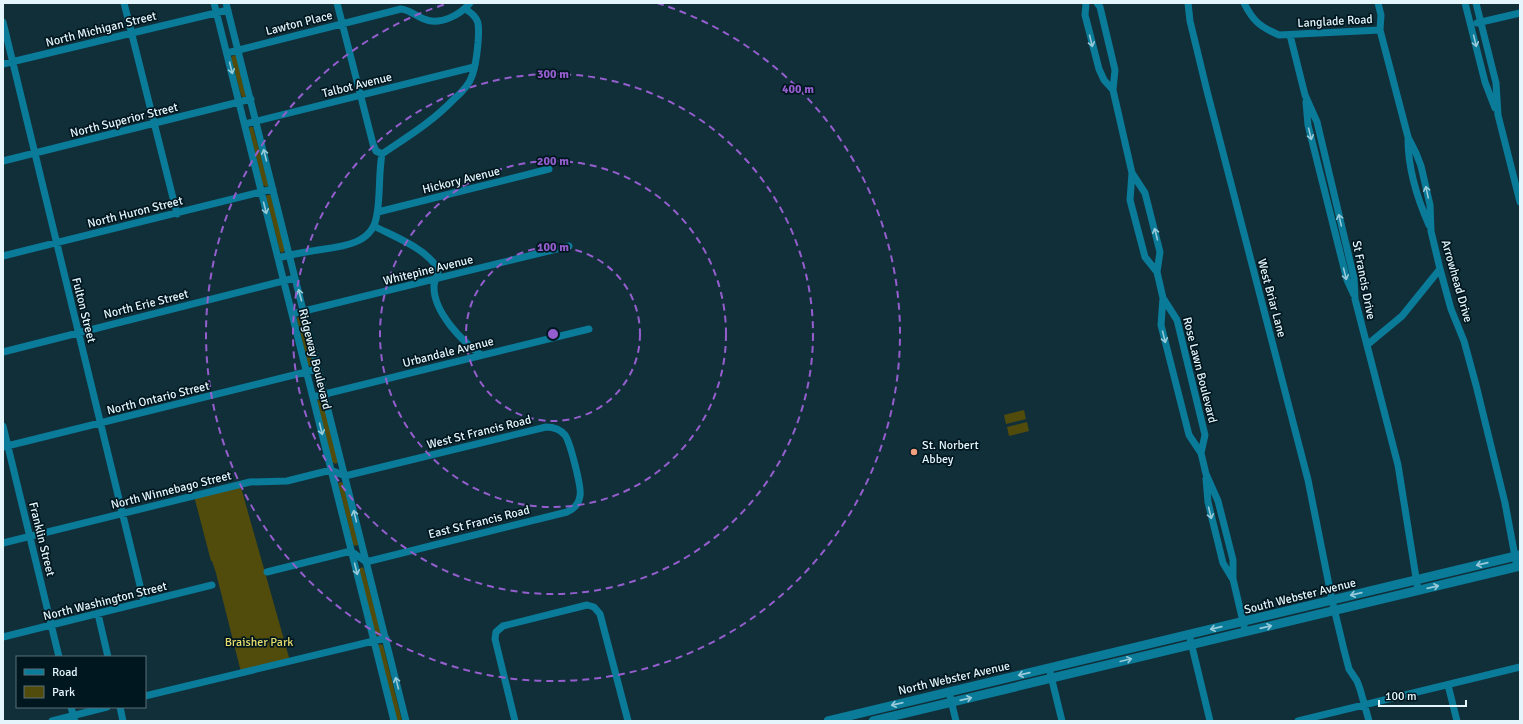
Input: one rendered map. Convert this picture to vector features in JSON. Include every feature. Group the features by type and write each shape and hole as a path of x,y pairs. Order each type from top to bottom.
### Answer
{"main road":[{"name":"South Webster Avenue","path":"1086,659 1517,556"},
{"name":"South Webster Avenue","path":"1088,670 1518,566"},
{"name":"North Webster Avenue","path":"828,721 1086,659"},
{"name":"North Webster Avenue","path":"874,721 1088,670"}],"street":[{"path":"124,3 177,214"},
{"name":"Ridgeway Boulevard","path":"214,3 394,721"},
{"path":"338,3 372,144 376,151 382,154"},
{"path":"1086,3 1085,15 1098,69 1112,90"},
{"name":"Rose Lawn Boulevard","path":"1097,3 1100,6 1115,70 1112,90 1132,174 1145,193 1160,252 1157,272 1163,298 1177,320 1205,435 1201,453 1206,474 1218,501 1233,560 1232,578 1245,632"},
{"name":"West Briar Lane","path":"1188,3 1190,21 1207,91 1308,480 1332,600 1349,669 1357,681 1369,721"},
{"path":"1244,3 1254,21 1265,30 1279,35 1290,35"},
{"name":"Arrowhead Drive","path":"1378,3 1381,15 1380,30 1408,136 1416,153 1424,179 1430,205 1431,231 1440,269 1451,309 1464,341 1476,385 1505,503 1518,566"},
{"path":"1465,3 1485,82 1498,115 1520,202"},
{"path":"1476,3 1496,83 1498,115"},
{"name":"North Michigan Street","path":"3,64 217,13 227,6"},
{"name":"Ridgeway Boulevard","path":"227,6 406,721"},
{"path":"278,258 348,245 362,238 374,226 378,212 379,169 382,154 423,127 442,112 467,86 472,77 477,54 479,24 467,6"},
{"name":"Lawton Place","path":"227,52 401,9 407,10 424,19 434,21 454,16 467,6"},
{"path":"1471,24 1520,13"},
{"name":"Fulton Street","path":"3,22 144,602"},
{"name":"Langlade Road","path":"1290,35 1380,30"},
{"name":"St Francis Drive","path":"1290,35 1305,95 1317,122 1354,278 1355,299 1398,465 1418,590"},
{"name":"Talbot Avenue","path":"245,124 474,67"},
{"name":"North Superior Street","path":"3,161 251,99"},
{"path":"1408,136 1408,155 1417,197 1431,231"},
{"name":"Hickory Avenue","path":"378,212 549,170"},
{"path":"1132,174 1130,200 1146,257 1157,272"},
{"name":"North Huron Street","path":"3,256 273,189"},
{"path":"374,226 415,248 428,257 438,269 434,286 437,300 449,324 463,341 481,355"},
{"name":"Whitepine Avenue","path":"292,314 436,280 569,246"},
{"path":"1367,345 1402,316 1440,269"},
{"name":"North Erie Street","path":"3,352 295,278"},
{"path":"1163,298 1161,325 1189,435 1201,453"},
{"name":"Urbandale Avenue","path":"313,397 589,329"},
{"name":"North Ontario Street","path":"5,447 318,369"},
{"name":"Franklin Street","path":"3,426 5,447 30,536 59,656"},
{"name":"West St Francis Road","path":"344,476 546,426 561,431 568,440 580,486"},
{"path":"331,470 344,476"},
{"name":"North Winnebago Street","path":"3,543 250,482 287,481 331,470"},
{"path":"1206,474 1208,502 1223,563 1232,578"},
{"name":"East St Francis Road","path":"366,562 567,512 575,507 578,502 581,492 580,486"},
{"path":"267,572 352,551 366,562"},
{"name":"North Washington Street","path":"3,637 212,585"},
{"path":"515,721 495,636 498,629 502,626 587,605 594,606 600,614 628,721"},
{"path":"98,614 108,656"},
{"path":"1189,634 1210,721"},
{"path":"146,696 386,638"},
{"path":"1049,668 1062,721"},
{"path":"1298,721 1520,668"},
{"path":"1448,685 1457,721"},
{"path":"949,692 956,721"},
{"path":"71,708 74,718"},
{"path":"52,721 74,718 104,708"},
{"path":"120,708 124,721"}],"green space":[{"path":"236,55 246,96 243,98 231,58 232,56"},
{"path":"250,127 253,127 268,183 268,186 266,187 263,185 249,129"},
{"path":"267,195 271,195 285,250 282,253 280,251 266,197"},
{"path":"298,317 302,319 313,365 312,367 308,365 297,319"},
{"path":"320,399 323,401 338,462 336,464 332,462 317,401"},
{"path":"1024,410 1026,419 1006,424 1004,415"},
{"path":"1027,422 1029,431 1009,436 1007,427"},
{"path":"338,483 343,483 358,543 358,545 355,546 353,544"},
{"name":"Braisher Park","path":"240,484 290,661 241,672 216,573 211,561 194,496"},
{"path":"362,567 364,569 381,632 380,635 377,636 375,634 359,569"},
{"path":"380,644 383,645 402,721 397,721 378,646"}],"place":[{"name":"St. Norbert Abbey","path":"914,452"}]}
